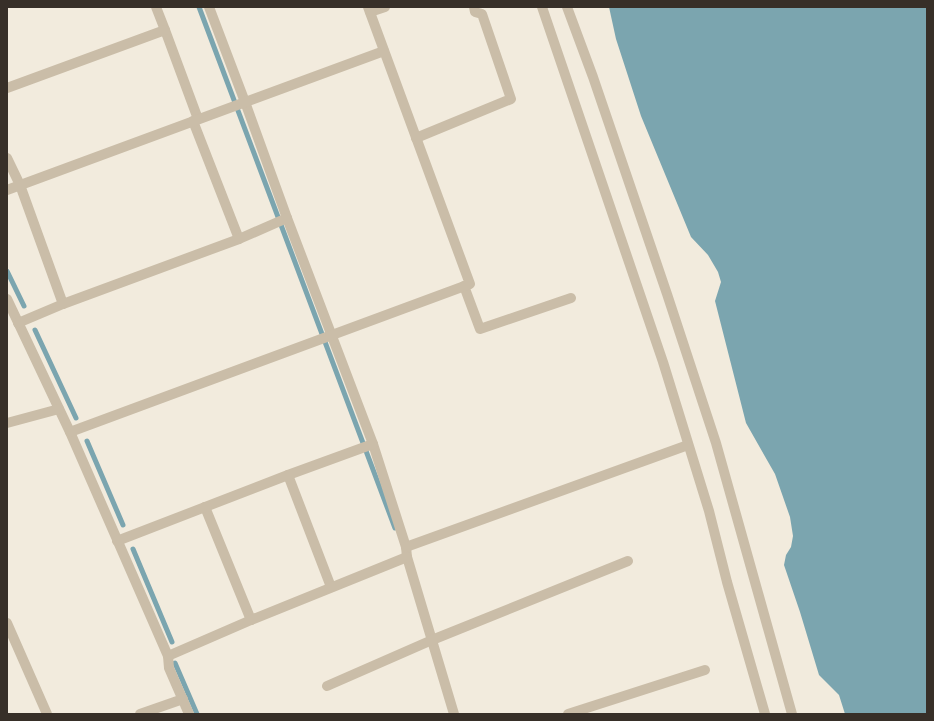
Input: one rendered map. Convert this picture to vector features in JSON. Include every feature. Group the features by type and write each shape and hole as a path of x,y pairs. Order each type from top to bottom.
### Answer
{"street":[{"path":"156,7 239,239"},
{"path":"209,7 238,104 407,552 454,714"},
{"path":"70,432 470,284 369,10 385,7"},
{"path":"416,138 511,99 482,14 475,12 474,7"},
{"path":"542,7 661,355 709,511 727,582 765,714"},
{"path":"567,7 593,77 667,294 716,444 792,714"},
{"path":"7,88 165,30"},
{"path":"7,190 384,51"},
{"path":"7,158 20,185 63,304"},
{"path":"18,323 63,304 239,239 282,221"},
{"path":"464,286 480,329 571,298"},
{"path":"7,299 70,432 168,656 169,668 189,714"},
{"path":"7,423 59,410"},
{"path":"168,656 331,587 407,552 688,445"},
{"path":"117,541 367,446"},
{"path":"288,475 331,587"},
{"path":"205,507 251,620"},
{"path":"327,686 432,640 628,561"},
{"path":"7,623 47,714"},
{"path":"7,649 18,648"},
{"path":"568,714 705,670"},
{"path":"140,714 183,699"}],"water":[{"path":"609,7 927,7 927,714 845,714 839,695 819,675 784,565 786,555 791,547 793,536 790,517 775,474 746,423 715,301 721,282 718,272 708,255 691,237 641,116 616,39"}],"waterway":[{"path":"199,7 395,528"},
{"path":"7,271 24,306"},
{"path":"35,330 76,418"},
{"path":"87,441 123,525"},
{"path":"133,549 172,642"},
{"path":"175,663 197,714"}]}
